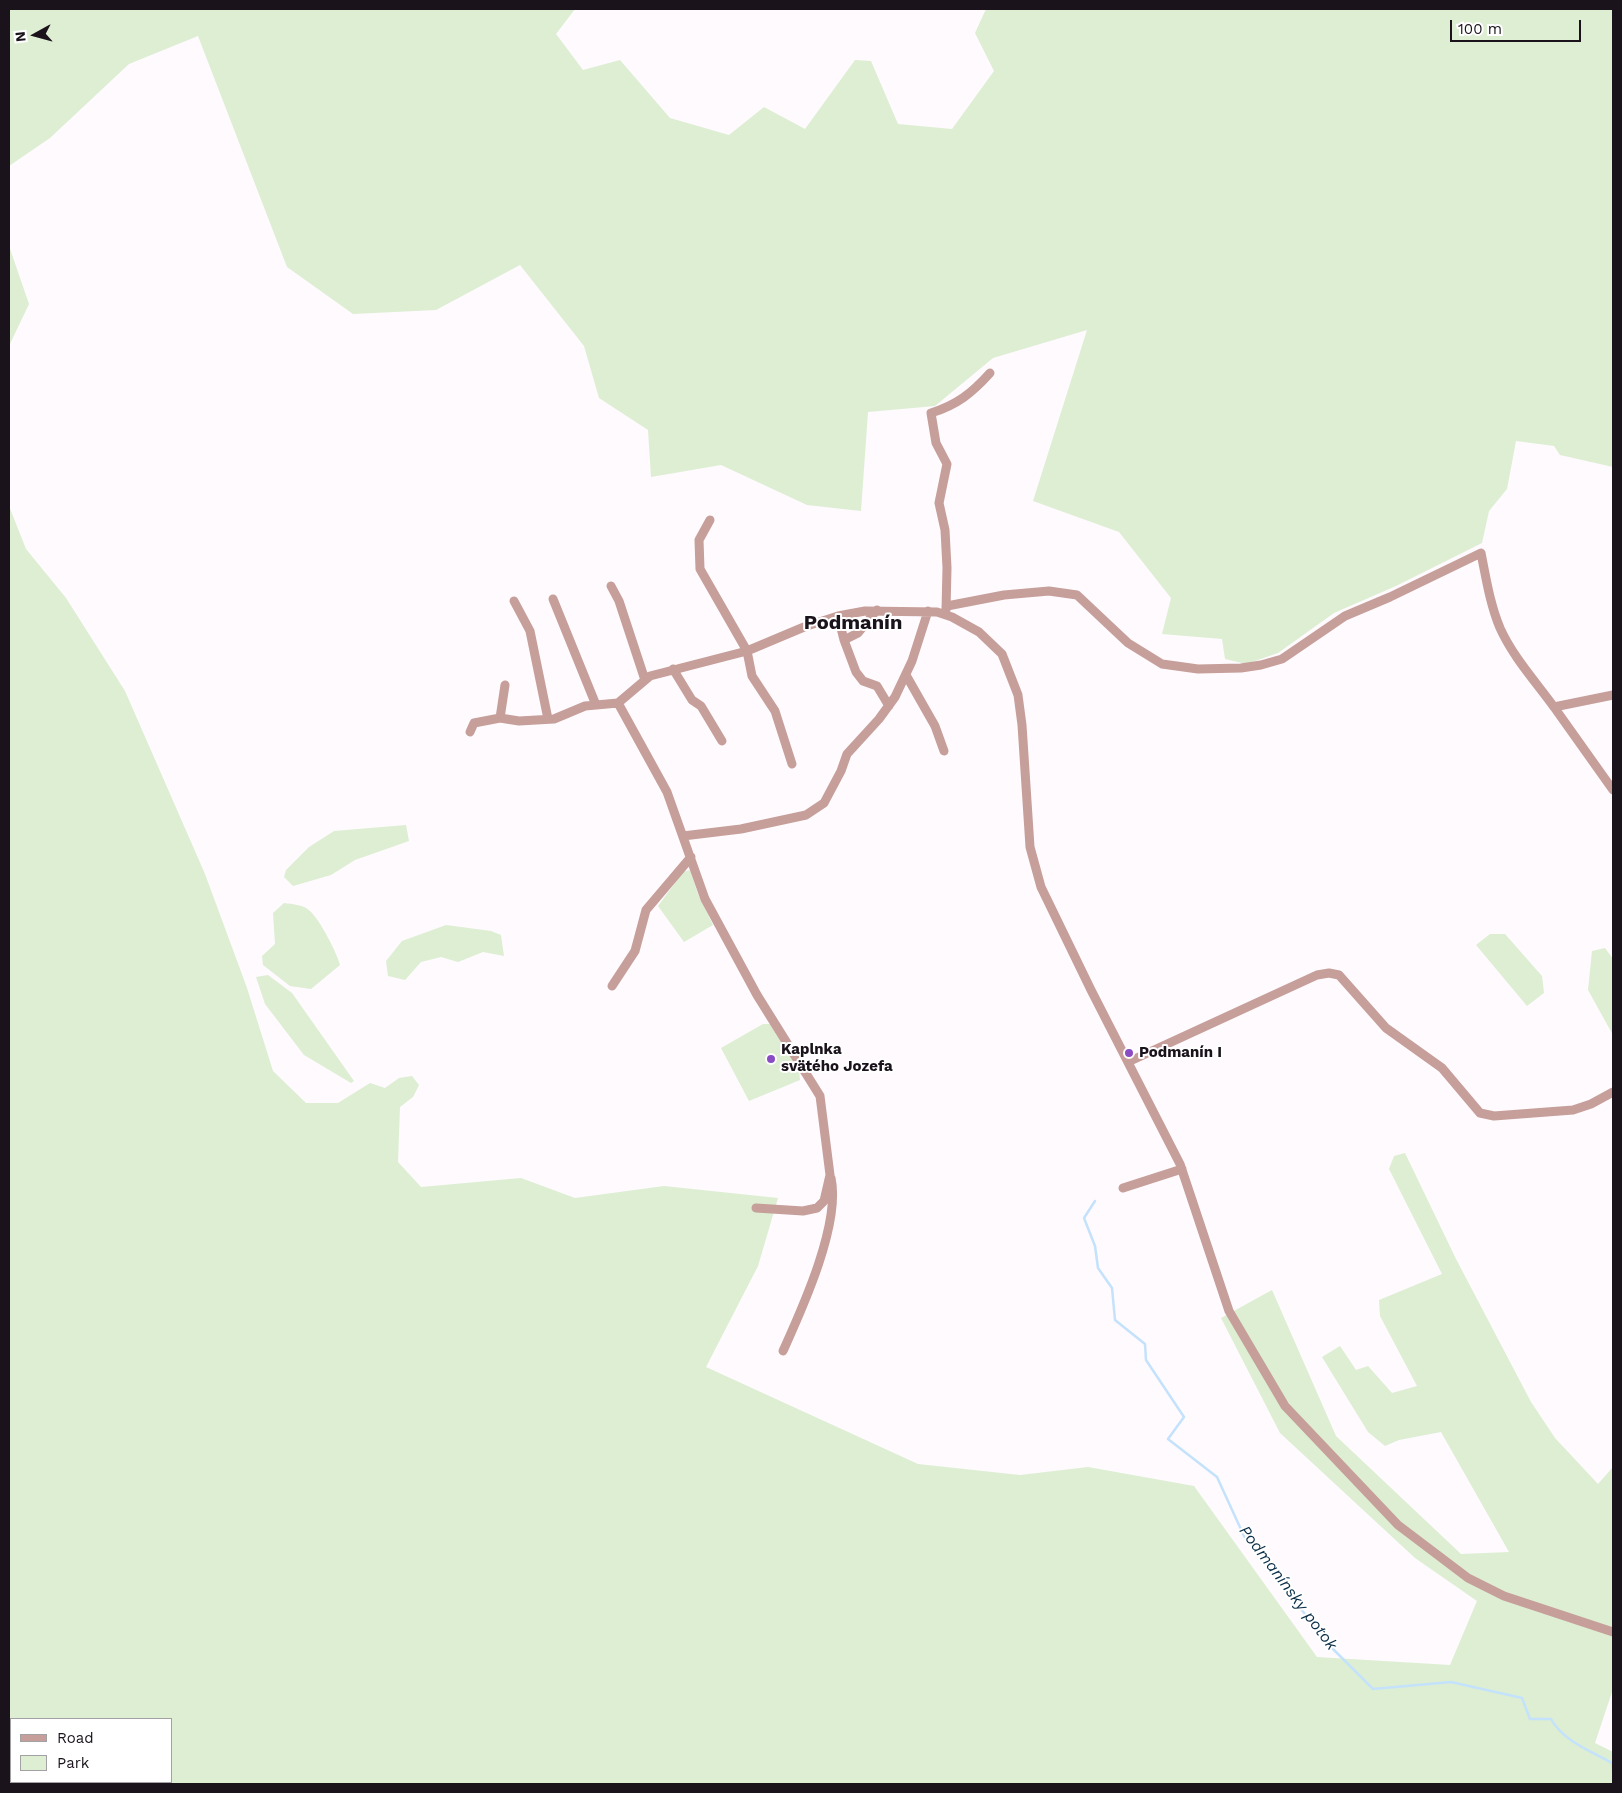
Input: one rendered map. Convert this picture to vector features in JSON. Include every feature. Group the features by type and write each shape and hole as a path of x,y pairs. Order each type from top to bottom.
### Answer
{"street":[{"path":"946,610 945,530 939,503 947,464 936,443 931,413 952,407 971,393 990,373"},
{"path":"710,520 699,540 700,569 747,651 752,676 775,711 792,764"},
{"path":"470,732 474,722 500,718 519,721 548,719 585,706 618,702 650,676 747,651 838,616 877,610 946,610 1004,595 1049,591 1078,595 1128,642 1162,664 1198,669 1261,666 1282,659 1345,616 1390,597 1481,553 1493,608 1500,628 1511,647 1613,790"},
{"path":"612,586 619,601 645,680"},
{"path":"553,599 596,705"},
{"path":"514,601 530,631 548,719"},
{"path":"844,640 858,633 877,610"},
{"path":"946,610 984,635 1007,664 1020,709 1029,834 1036,872 1066,942 1182,1169 1229,1311 1286,1406 1398,1525 1468,1578 1504,1596 1613,1632"},
{"path":"683,836 741,829 806,815 824,803 842,771 847,754 889,706 906,674 928,611"},
{"path":"838,616 844,640 856,672 863,681 877,686 889,706"},
{"path":"673,669 692,700 701,706 722,741"},
{"path":"906,674 935,726 944,752"},
{"path":"500,718 505,685"},
{"path":"1554,707 1613,695"},
{"path":"618,702 667,792 705,899 752,986 820,1096 833,1190 828,1228 814,1277 783,1352"},
{"path":"612,986 635,951 646,910 691,857"},
{"path":"1128,1062 1317,975 1329,972 1339,975 1386,1028 1442,1068 1480,1113 1494,1116 1573,1110 1591,1104 1613,1092"},
{"path":"1123,1188 1182,1169"},
{"path":"756,1208 803,1211 817,1208 824,1201 830,1175"}],"green space":[{"path":"9,9 575,9 556,34 583,70 620,60 670,118 729,135 764,107 805,129 855,60 871,61 898,124 952,129 994,71 975,33 986,9 1613,9 1613,467 1560,455 1554,446 1516,441 1507,489 1489,511 1482,543 1396,586 1334,613 1278,653 1246,664 1225,659 1222,639 1162,634 1171,598 1119,532 1033,501 1087,330 993,358 935,406 868,412 861,511 807,505 721,465 651,477 648,430 599,398 584,346 520,265 436,310 353,314 287,267 198,36 129,64 50,138 9,166"},
{"path":"9,246 29,304 9,346"},
{"path":"9,506 26,549 66,598 125,691 205,874 247,988 273,1071 306,1103 338,1103 370,1083 385,1088 399,1078 412,1076 419,1085 413,1097 400,1107 398,1162 421,1187 521,1178 575,1198 664,1186 778,1198 758,1266 706,1367 918,1464 1020,1475 1088,1467 1194,1486 1317,1657 1450,1665 1477,1601 1415,1558 1280,1433 1221,1318 1272,1290 1336,1436 1461,1554 1509,1552 1441,1432 1399,1440 1385,1446 1368,1432 1322,1357 1340,1346 1356,1370 1368,1366 1392,1393 1417,1386 1380,1316 1379,1300 1442,1274 1389,1169 1394,1156 1405,1153 1456,1259 1531,1402 1555,1438 1598,1484 1613,1467 1613,1689 1595,1743 1613,1752 1613,1784 9,1784"},
{"path":"406,825 409,841 355,860 331,875 293,886 284,877 286,870 309,847 334,831"},
{"path":"690,870 698,894 713,925 684,942 658,906 683,872"},
{"path":"284,903 305,907 314,915 328,937 340,965 311,989 290,986 263,965 262,956 275,944 273,913"},
{"path":"446,925 491,931 501,935 504,956 483,952 458,962 441,957 421,962 405,980 388,976 386,961 402,941"},
{"path":"1490,934 1505,934 1542,976 1544,993 1527,1006 1476,945"},
{"path":"1605,948 1613,959 1613,1035 1588,990 1592,951"},
{"path":"268,975 292,993 354,1081 351,1083 304,1055 265,1004 256,977"},
{"path":"763,1024 770,1024 799,1071 800,1080 749,1101 721,1048"}],"waterway":[{"name":"Podmanínsky potok","path":"1095,1201 1084,1218 1095,1246 1098,1268 1112,1288 1115,1320 1145,1344 1146,1360 1184,1417 1168,1439 1217,1477 1244,1536 1329,1645 1373,1689 1451,1682 1522,1698 1530,1719 1551,1719 1556,1727 1570,1739 1612,1763 1613,1771"}],"place":[{"name":"Podmanín I","path":"1129,1053"},
{"name":"Kaplnka svätého Jozefa","path":"771,1059"}],"district":[{"name":"Podmanín","path":"853,623"}]}
